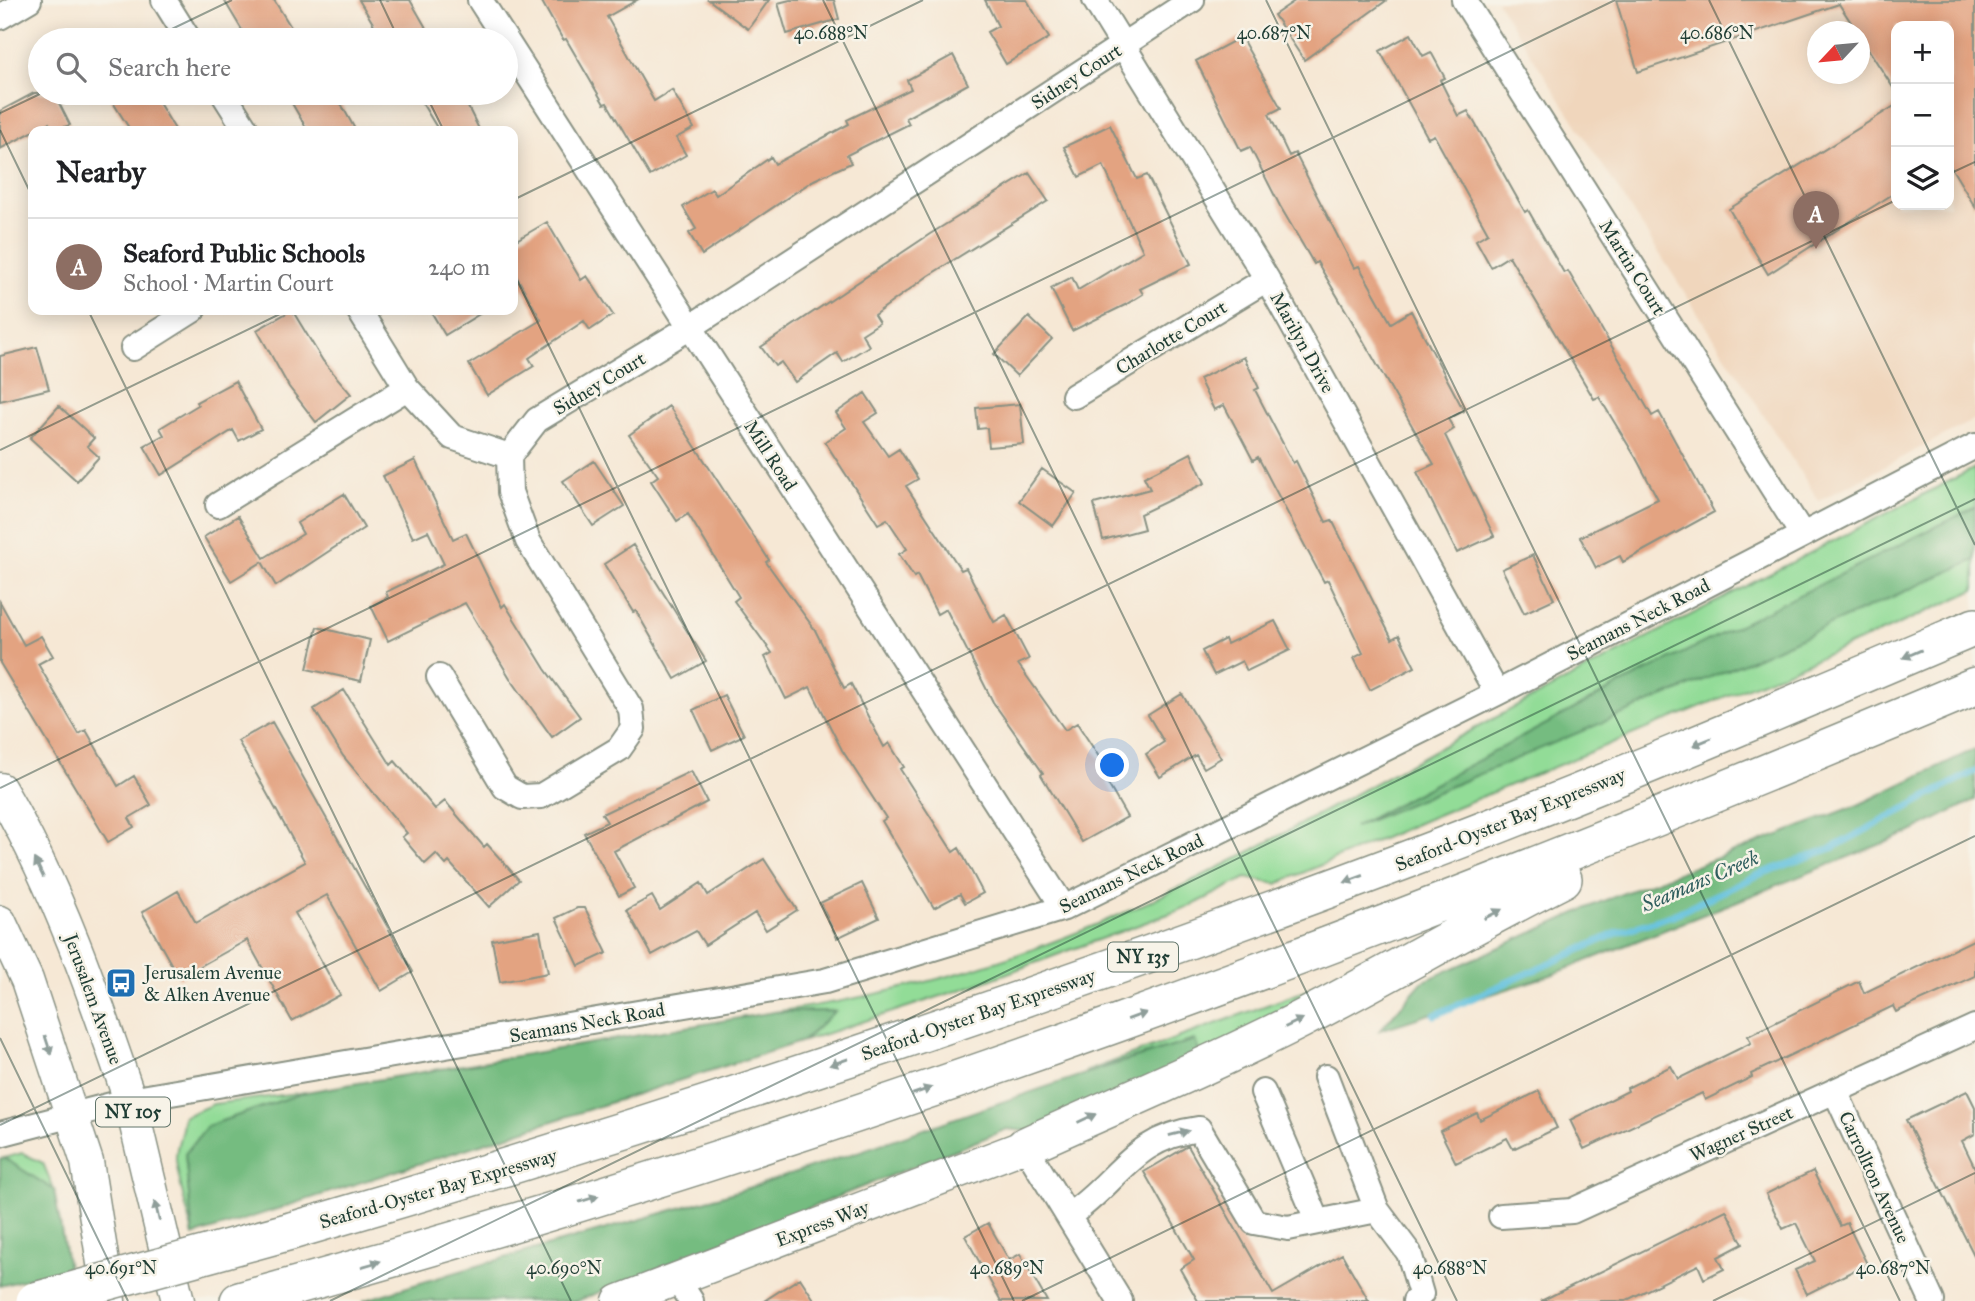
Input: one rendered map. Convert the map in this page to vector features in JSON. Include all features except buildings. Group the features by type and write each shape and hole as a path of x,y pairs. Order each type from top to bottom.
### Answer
{"highway":[{"name":"Seaford-Oyster Bay Expressway","path":"35,1301 291,1231 632,1130 1004,1006 1412,858 1611,779 1975,627"},
{"name":"NY 135","path":"239,1301 649,1181 1022,1057 1431,909 1975,686"},
{"path":"1025,1146 1188,1075 1301,1019 1484,919 1819,752"}],"main road":[{"name":"Jerusalem Avenue","path":"0,789 68,930 130,1100 178,1301"},
{"name":"NY 105","path":"0,922 27,980 87,1162 109,1301"},
{"name":"Express Way","path":"619,1301 683,1289 1025,1146"}],"street":[{"path":"0,17 29,0"},
{"path":"164,0 182,28"},
{"name":"Mill Road","path":"480,0 498,28"},
{"name":"Marilyn Drive","path":"1095,0 1267,279 1497,692"},
{"name":"Sidney Court","path":"509,456 537,420 689,328 1192,0"},
{"name":"Martin Court","path":"1464,0 1802,534"},
{"name":"Mill Road","path":"518,60 1064,908"},
{"path":"231,105 244,126"},
{"name":"Charlotte Court","path":"1074,396 1267,279"},
{"path":"133,348 185,315"},
{"path":"362,315 407,388 452,437 509,456 510,492 528,541 631,709 633,729 619,749 541,796 522,797 505,787 439,677"},
{"path":"218,505 407,388"},
{"name":"Seamans Neck Road","path":"0,1134 130,1100 825,981 1064,908 1497,692 1975,446"},
{"name":"Wagner Street","path":"1501,1216 1572,1211 1975,1027"},
{"path":"1326,1077 1377,1210 1409,1253 1421,1294 1415,1301"},
{"name":"Carrollton Avenue","path":"1835,1091 1932,1301"},
{"path":"1263,1092 1318,1222"},
{"path":"1068,1216 1092,1200 1131,1156 1174,1132 1199,1129 1254,1222 1288,1228 1377,1210"},
{"path":"1025,1146 1120,1301"}],"shaded area":[{"path":"1496,0 1975,0 1975,419 1819,501"}],"green space":[{"path":"1975,468 1975,590 1884,631 1277,884 1246,878 1193,905 975,985 804,1041 834,1011 774,1012 921,984 1027,951 1114,917 1215,870 1525,702"},
{"path":"1975,507 1975,560 1744,663 1354,827 1617,686"},
{"path":"1975,749 1975,800 1909,833 1551,975 1380,1030 1422,982 1603,901 1858,805"},
{"path":"1340,978 1201,1059 1195,1040 1085,1072"},
{"path":"835,1011 803,1041 193,1236 185,1154 207,1126 306,1092 774,1012"},
{"path":"1195,1040 1201,1059 1033,1132 1007,1129 577,1301 363,1301 764,1183"},
{"path":"306,1092 207,1126 185,1154 193,1236 176,1160 183,1117 213,1104"},
{"path":"22,1153 43,1163 54,1190 4,1158"},
{"path":"4,1158 54,1190 68,1268 0,1286 0,1159"}],"waterway":[{"name":"Seamans Creek","path":"1435,1015 1617,933 1673,915 1758,875 1832,848 1975,771"}],"place":[{"name":"Seaford Public Schools","path":"1816,249"},
{"name":"Jerusalem Avenue & Alken Avenue","path":"121,983"}]}
